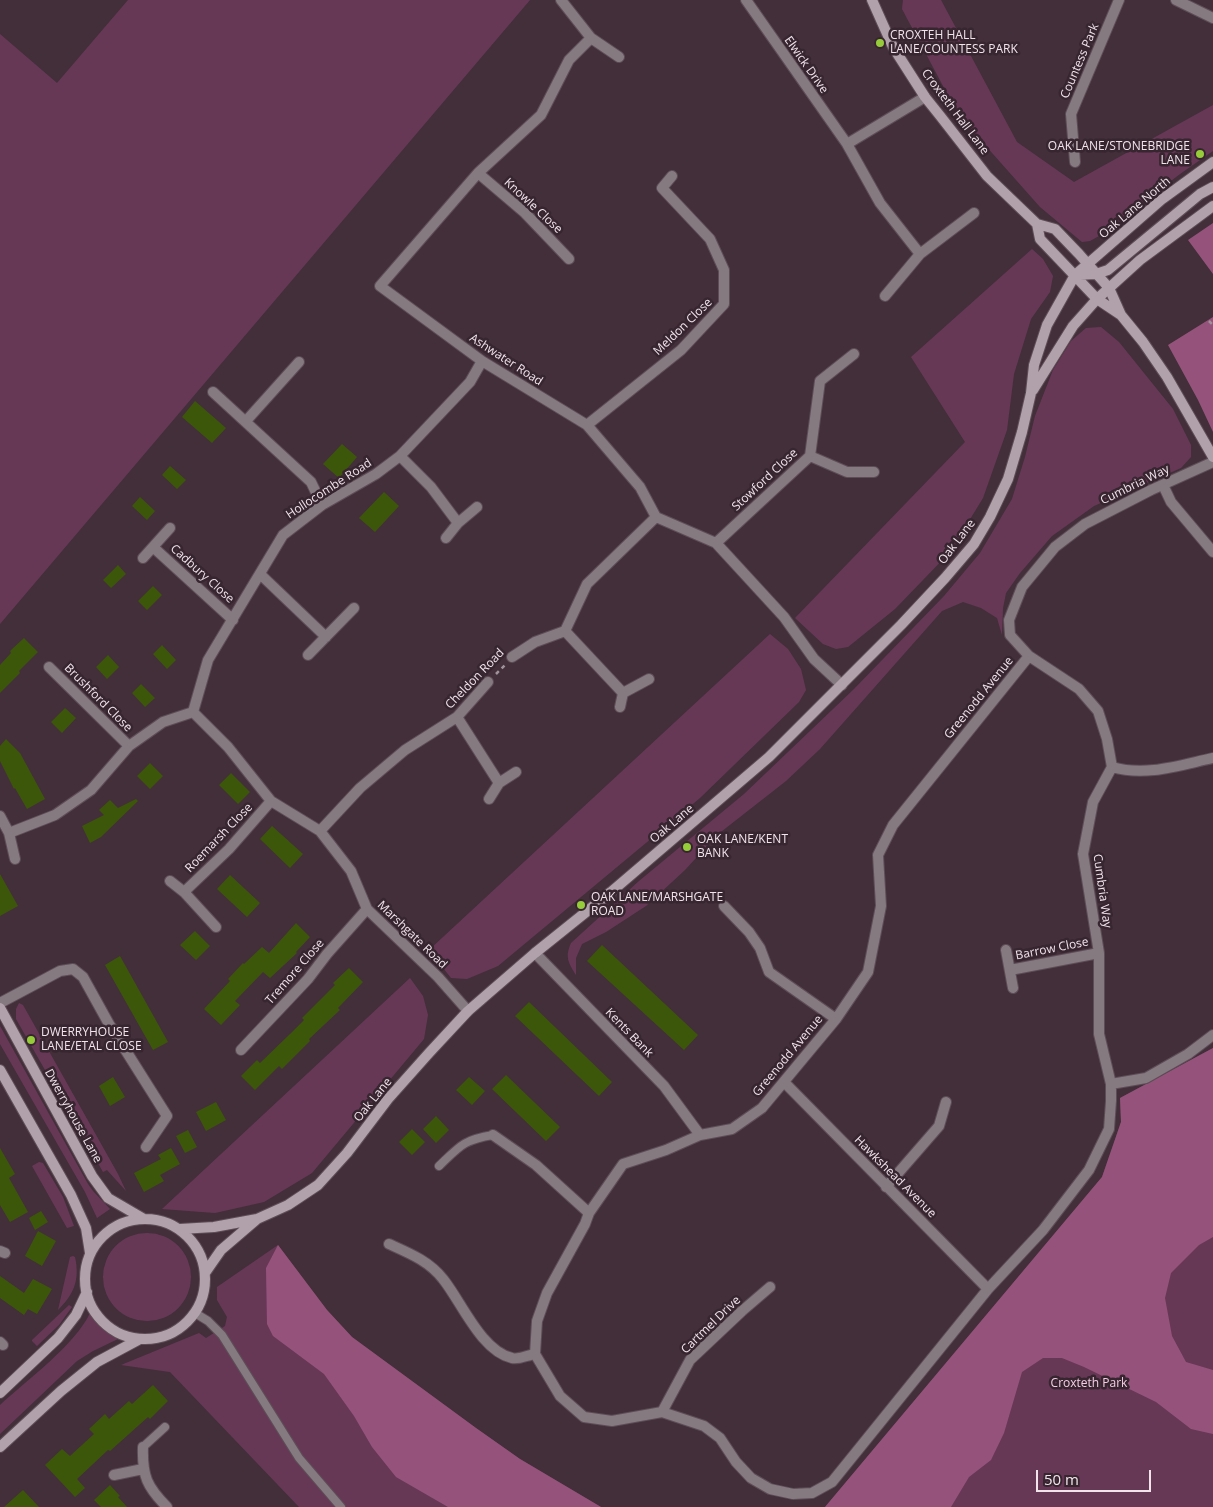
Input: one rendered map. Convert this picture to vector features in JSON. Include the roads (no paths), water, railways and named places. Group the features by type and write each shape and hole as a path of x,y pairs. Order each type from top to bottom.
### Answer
{"street":[{"path":"561,0 591,38 619,57"},
{"name":"Elwick Drive","path":"746,0 847,144 880,203 920,254"},
{"name":"Croxteth Hall Lane","path":"872,0 893,47 925,97 987,176 1037,224 1055,229 1109,288 1121,315 1143,342 1167,377 1213,457"},
{"name":"Countess Park","path":"1075,162 1071,114 1119,0"},
{"path":"1176,0 1213,18"},
{"name":"Ashwater Road","path":"591,38 569,60 540,115 478,173 380,286 482,361 587,426 640,487 656,516"},
{"path":"847,144 925,97"},
{"name":"Oak Lane North","path":"1075,275 1161,200 1213,162"},
{"name":"Knowle Close","path":"478,173 525,213 569,259"},
{"name":"Meldon Close","path":"587,426 681,350 724,304 724,270 710,239 662,188 672,176"},
{"path":"1075,275 1096,274 1108,270 1200,194 1213,186"},
{"path":"1097,299 1140,260 1213,206"},
{"path":"885,296 920,254 974,212"},
{"name":"Croxteth Hall Lane","path":"1037,224 1040,238 1097,299 1121,315"},
{"name":"Oak Lane","path":"180,1229 214,1227 257,1219 288,1205 318,1185 347,1152 388,1099 468,1011 535,953 611,892 768,757 842,685 932,592 974,544 1008,480 1031,393 1034,365 1047,325 1075,275"},
{"name":"Oak Lane","path":"1031,393 1073,326 1097,299"},
{"name":"Stowford Close","path":"716,542 810,456 820,381 854,354"},
{"name":"Hollocombe Road","path":"193,712 208,660 283,535 322,506 376,474 400,456 470,382 482,361"},
{"path":"246,421 299,362"},
{"path":"213,392 311,482 322,506"},
{"path":"400,456 431,487 458,523"},
{"path":"810,456 847,472 874,472"},
{"name":"Cumbria Way","path":"662,1412 704,1426 720,1438 736,1462 751,1478 770,1489 793,1494 812,1492 832,1482 988,1289 1043,1230 1089,1170 1108,1129 1111,1084 1099,1034 1099,953 1083,854 1093,802 1112,767 1107,739 1098,711 1079,689 1029,656 1010,635 1009,620 1022,587 1055,547 1084,524 1163,484 1213,462"},
{"path":"1163,484 1171,502 1213,552"},
{"path":"446,538 458,523 477,507"},
{"path":"623,693 565,631 587,584 656,516 716,542 784,617 814,659 842,685"},
{"name":"Cadbury Close","path":"142,558 170,528"},
{"name":"Cadbury Close","path":"153,547 233,620"},
{"path":"260,574 326,637"},
{"path":"308,655 354,608"},
{"name":"Cheldon Road","path":"512,657 536,642 565,631"},
{"name":"Greenodd Avenue","path":"535,1354 537,1321 547,1293 585,1224 589,1212 623,1164 666,1150 700,1135 732,1129 762,1108 836,1019 868,972 881,906 878,855 893,825 1029,656"},
{"name":"Brushford Close","path":"49,667 129,746"},
{"path":"623,693 649,680"},
{"name":"Cheldon Road","path":"320,832 360,788 405,750 457,717 488,682"},
{"path":"620,706 623,693"},
{"path":"9,833 56,815 91,790 129,746 163,722 193,712"},
{"name":"Marshgate Road","path":"193,712 228,747 271,801 320,832 351,871 367,909 438,977 468,1011"},
{"path":"457,717 499,783"},
{"path":"1112,767 1134,772 1157,770 1213,758"},
{"path":"489,799 499,783 516,772"},
{"name":"Roemarsh Close","path":"184,892 229,849 271,801"},
{"path":"0,816 9,833 15,860"},
{"name":"Roemarsh Close","path":"170,881 184,892 216,927"},
{"path":"724,906 749,932 760,948 768,972 836,1019"},
{"name":"Tremore Close","path":"241,1050 308,979 327,954 367,909"},
{"name":"Barrow Close","path":"1006,950 1013,988"},
{"name":"Kents Bank","path":"535,953 664,1086 700,1135"},
{"name":"Barrow Close","path":"1010,970 1099,953"},
{"path":"0,1003 60,970 73,969 83,977 109,1024 167,1116 146,1147"},
{"name":"Dwerryhouse Lane","path":"0,1008 92,1176 108,1198 144,1219"},
{"path":"1111,1084 1146,1078 1188,1054 1213,1035"},
{"path":"0,1070 71,1195 86,1228 90,1253 86,1271 87,1292 93,1308 106,1324 124,1335 138,1340"},
{"name":"Hawkshead Avenue","path":"784,1082 988,1289"},
{"path":"886,1187 939,1126 946,1102"},
{"path":"493,1135 536,1165 589,1212"},
{"path":"0,1447 61,1391 97,1362 138,1340 160,1338 178,1330 195,1313 204,1293 205,1273 201,1256 190,1239 180,1229 161,1222 144,1219 126,1223 110,1231 90,1253"},
{"name":"Oak Lane","path":"205,1273 221,1250 257,1219"},
{"path":"389,1244 424,1260 443,1278 476,1330 498,1351 513,1359 535,1354 560,1396 584,1417 612,1421 662,1412"},
{"name":"Cartmel Drive","path":"662,1412 690,1360 770,1287"},
{"path":"0,1393 58,1338 76,1315 87,1292"},
{"path":"143,1447 143,1469 153,1490 167,1507"},
{"path":"114,1475 143,1469"}],"lane":[{"path":"438,1166 463,1143 475,1138 493,1135"},
{"path":"195,1313 208,1321 222,1335 299,1458 341,1507"},
{"path":"143,1447 165,1427"}],"place":[{"name":"CROXTEH HALL LANE/COUNTESS PARK","path":"880,43"},
{"name":"OAK LANE/STONEBRIDGE LANE","path":"1200,154"},
{"name":"OAK LANE/KENT BANK","path":"687,847"},
{"name":"OAK LANE/MARSHGATE ROAD","path":"581,905"},
{"name":"DWERRYHOUSE LANE/ETAL CLOSE","path":"31,1040"}],"park label":[{"name":"Croxteth Park","path":"1089,1384"}]}
